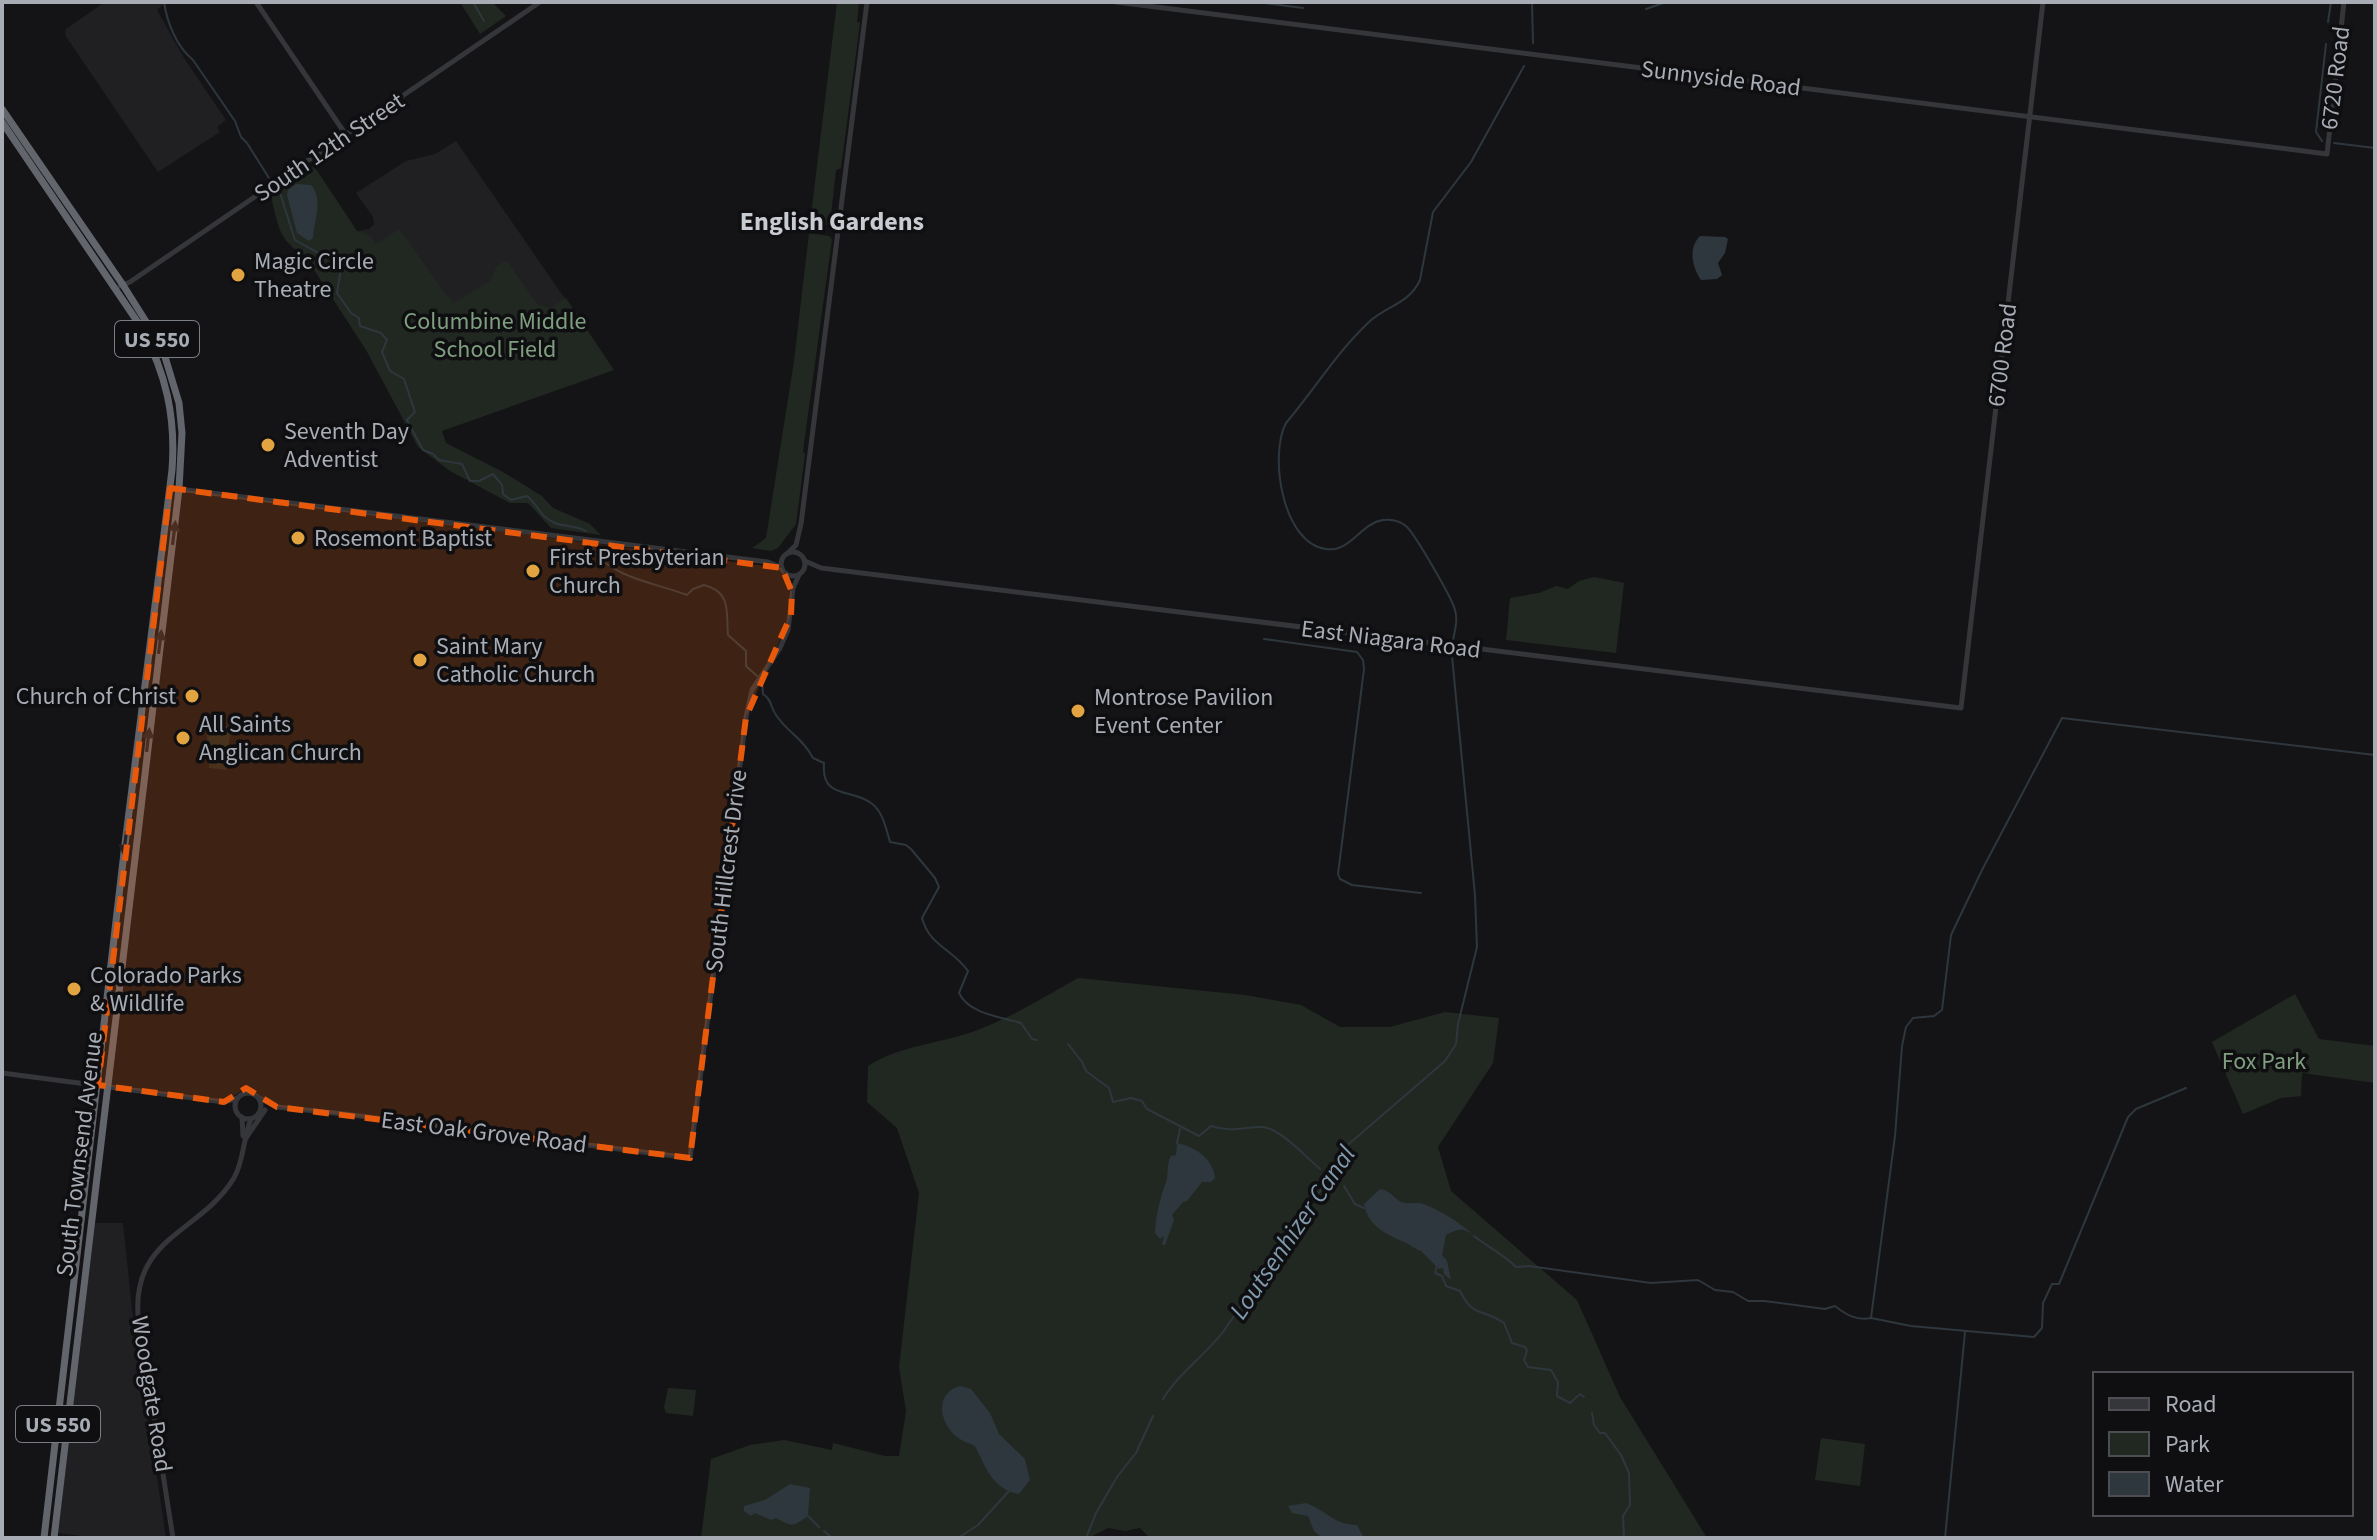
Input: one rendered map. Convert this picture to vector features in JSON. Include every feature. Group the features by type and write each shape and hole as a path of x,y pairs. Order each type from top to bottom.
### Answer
{"highway":[{"name":"South Townsend Avenue","path":"2,109 119,286 152,346 167,385 173,428 170,488 125,844 54,1538"},
{"name":"South Townsend Avenue","path":"2,122 152,329 172,375 182,433 179,489 44,1538"}],"street":[{"path":"256,2 346,135"},
{"name":"South 12th Street","path":"119,286 540,2"},
{"name":"Sunnyside Road","path":"1116,2 2327,154"},
{"name":"6700 Road","path":"1961,708 2043,2"},
{"name":"6720 Road","path":"2327,154 2344,2"},
{"path":"784,571 781,561 796,545 801,524 868,3"},
{"path":"170,488 756,560 771,563 793,576 801,574 805,560 801,549 801,524"},
{"path":"756,560 797,552 805,560"},
{"name":"East Niagara Road","path":"805,560 821,568 1961,708"},
{"name":"East Niagara Road","path":"801,574 821,568"},
{"name":"South Hillcrest Drive","path":"784,571 792,594"},
{"name":"South Hillcrest Drive","path":"690,1158 745,724 750,698 788,630 792,594 801,574"},
{"path":"2,1073 224,1102 245,1094 259,1098 263,1111 251,1119 242,1117 224,1102"},
{"path":"236,1110 238,1098"},
{"name":"East Oak Grove Road","path":"259,1098 277,1107 690,1158"},
{"name":"East Oak Grove Road","path":"263,1111 277,1107"},
{"name":"Woodgate Road","path":"244,1142 263,1111"},
{"name":"Woodgate Road","path":"242,1117 244,1142"},
{"name":"Woodgate Road","path":"173,1538 138,1314 140,1281 154,1255 229,1185 240,1165 251,1119"}],"highlighted area":[{"path":"170,488 782,568 792,592 791,615 746,717 690,1158 277,1107 246,1088 224,1102 98,1085"}],"shaded area":[{"path":"105,2 165,2 157,10 184,58 226,120 217,127 220,132 158,172 65,35 66,29"},
{"path":"456,141 599,348 477,393 357,231 369,229 374,224 373,217 356,193 406,161 435,154"},
{"path":"95,1223 123,1223 132,1309 166,1538 97,1538 58,1533"}],"green space":[{"path":"460,2 492,2 506,16 480,34"},
{"path":"837,2 859,2 857,22 860,23 841,168 836,170 827,225 810,223"},
{"name":"Columbine Middle School Field","path":"314,166 357,231 371,237 376,244 399,229 454,303 490,281 497,266 506,260 538,305 550,308 566,298 614,370 442,431 446,443 503,472 542,496 553,508 590,524 601,535 551,528 528,503 510,503 450,471 418,447 366,350 305,256 289,244 278,224 271,196"},
{"path":"809,233 832,239 796,524 778,548 771,551 752,548 766,538 794,361"},
{"path":"1594,577 1624,583 1616,653 1506,640 1510,598 1539,593 1556,586 1568,589 1579,581"},
{"path":"206,723 231,727 226,770 209,768"},
{"path":"1078,978 1245,995 1301,1005 1340,1027 1390,1027 1445,1012 1499,1018 1493,1063 1438,1147 1451,1191 1577,1300 1620,1397 1707,1538 1155,1538 1149,1537 1140,1528 1125,1531 1108,1528 1089,1538 701,1538 711,1459 750,1445 784,1440 832,1450 833,1443 885,1456 899,1456 906,1411 899,1367 919,1193 897,1128 867,1102 868,1066 895,1053 993,1024"},
{"name":"Fox Park","path":"2295,994 2319,1039 2375,1046 2375,1083 2302,1073 2301,1096 2281,1098 2243,1114 2212,1042"},
{"path":"668,1388 696,1390 693,1416 666,1413 664,1407"},
{"path":"1821,1438 1865,1444 1860,1486 1815,1480"}],"water":[{"path":"296,184 311,185 317,197 313,238 309,241 297,233 287,195"},
{"path":"1700,236 1728,239 1725,253 1718,263 1722,275 1717,279 1701,280 1695,269 1693,252"},
{"path":"1177,1143 1202,1154 1211,1165 1215,1178 1211,1182 1202,1182 1172,1215 1174,1220 1165,1245 1162,1245 1164,1236 1160,1239 1155,1233 1156,1219"},
{"path":"1380,1189 1401,1202 1423,1204 1439,1211 1474,1236 1460,1230 1446,1235 1442,1255 1447,1261 1451,1280 1444,1274 1443,1268 1439,1269 1421,1251 1384,1232 1369,1218 1364,1204"},
{"path":"960,1386 971,1389 990,1413 999,1434 1025,1459 1030,1480 1019,1494 996,1482 975,1446 957,1437 946,1424 943,1402 946,1395"},
{"path":"790,1484 810,1488 808,1516 799,1522 789,1524 755,1513 751,1516 744,1511 744,1506 765,1500"},
{"path":"1306,1503 1342,1523 1357,1525 1364,1538 1321,1537 1314,1531 1308,1516 1292,1513 1288,1506"}],"waterway":[{"path":"164,2 177,41 235,121 241,137 269,178"},
{"path":"473,2 484,21"},
{"path":"1257,2 1303,8"},
{"name":"Loutsenhizer Canal","path":"1532,2 1533,43"},
{"path":"1646,9 1666,2"},
{"path":"2328,22 2331,2"},
{"path":"2322,141 2316,132 2326,44"},
{"name":"Loutsenhizer Canal","path":"1453,640 1455,610 1425,553 1404,524 1389,520 1375,522 1342,547 1334,549 1311,543 1299,531 1283,496 1279,455 1281,437 1286,423 1357,334 1376,317 1404,300 1415,288 1420,280 1433,212 1471,162 1524,66"},
{"path":"2334,143 2375,148"},
{"path":"280,193 295,240 320,254 333,251 343,256 337,293 351,313 359,318 360,326 381,333 387,340 382,352 390,371 404,379 415,412 407,420 423,450 439,460 462,464 470,481 479,481 493,474 502,485 503,494 511,500 527,496 550,520 586,531"},
{"path":"591,549 623,573 687,595 704,585 713,588 726,604 728,635 746,651 746,666 757,676"},
{"path":"1264,639 1357,652 1363,660 1338,874 1340,879 1352,885 1421,893"},
{"name":"Loutsenhizer Canal","path":"1163,1399 1223,1332 1329,1178 1343,1149 1445,1061 1456,1044 1477,947 1475,895 1452,656"},
{"path":"762,680 763,694 780,721 813,758 824,763 827,783 875,806 884,821 890,842 906,845 935,878 939,887 922,918 930,935 968,971 959,993 964,1000 986,1014 1021,1023 1032,1039 1037,1040"},
{"path":"1871,1318 1906,1027 1913,1018 1934,1016 1942,1010 1951,935 2062,718 2375,755"},
{"path":"1068,1044 1086,1071 1109,1088 1113,1102 1131,1098 1142,1101 1147,1109 1199,1136 1211,1126 1269,1128 1320,1169"},
{"path":"1474,1236 1516,1267 1529,1266 1651,1283 1698,1280 1715,1290 1733,1292 1748,1301 1825,1309 1835,1306 1860,1319 2034,1337 2042,1328 2043,1303 2052,1284 2059,1284 2128,1117 2136,1109 2186,1088"},
{"path":"1177,1143 1180,1129"},
{"path":"1344,1186 1355,1204 1364,1208"},
{"path":"1437,1265 1435,1273 1442,1276 1446,1286 1460,1291 1474,1309 1504,1323 1512,1343 1525,1347 1524,1360 1528,1367 1551,1370 1558,1382 1557,1396 1570,1403 1580,1394 1584,1397"},
{"path":"1945,1538 1965,1332"},
{"path":"1592,1413 1594,1425 1600,1433 1605,1433 1621,1455 1629,1473 1630,1505 1623,1516 1624,1538"},
{"name":"Loutsenhizer Canal","path":"1086,1538 1096,1513 1117,1477 1136,1453 1153,1416"},
{"path":"958,1538 978,1525 1009,1491"},
{"path":"808,1516 819,1527"},
{"path":"824,1531 832,1538"}],"place":[{"name":"Magic Circle Theatre","path":"238,275"},
{"name":"Seventh Day Adventist","path":"268,445"},
{"name":"Rosemont Baptist","path":"298,538"},
{"name":"First Presbyterian Church","path":"533,571"},
{"name":"Saint Mary Catholic Church","path":"420,660"},
{"name":"Church of Christ","path":"192,696"},
{"name":"Montrose Pavilion Event Center","path":"1078,711"},
{"name":"All Saints Anglican Church","path":"183,738"},
{"name":"Colorado Parks & Wildlife","path":"74,989"}],"district":[{"name":"English Gardens","path":"832,221"}]}
